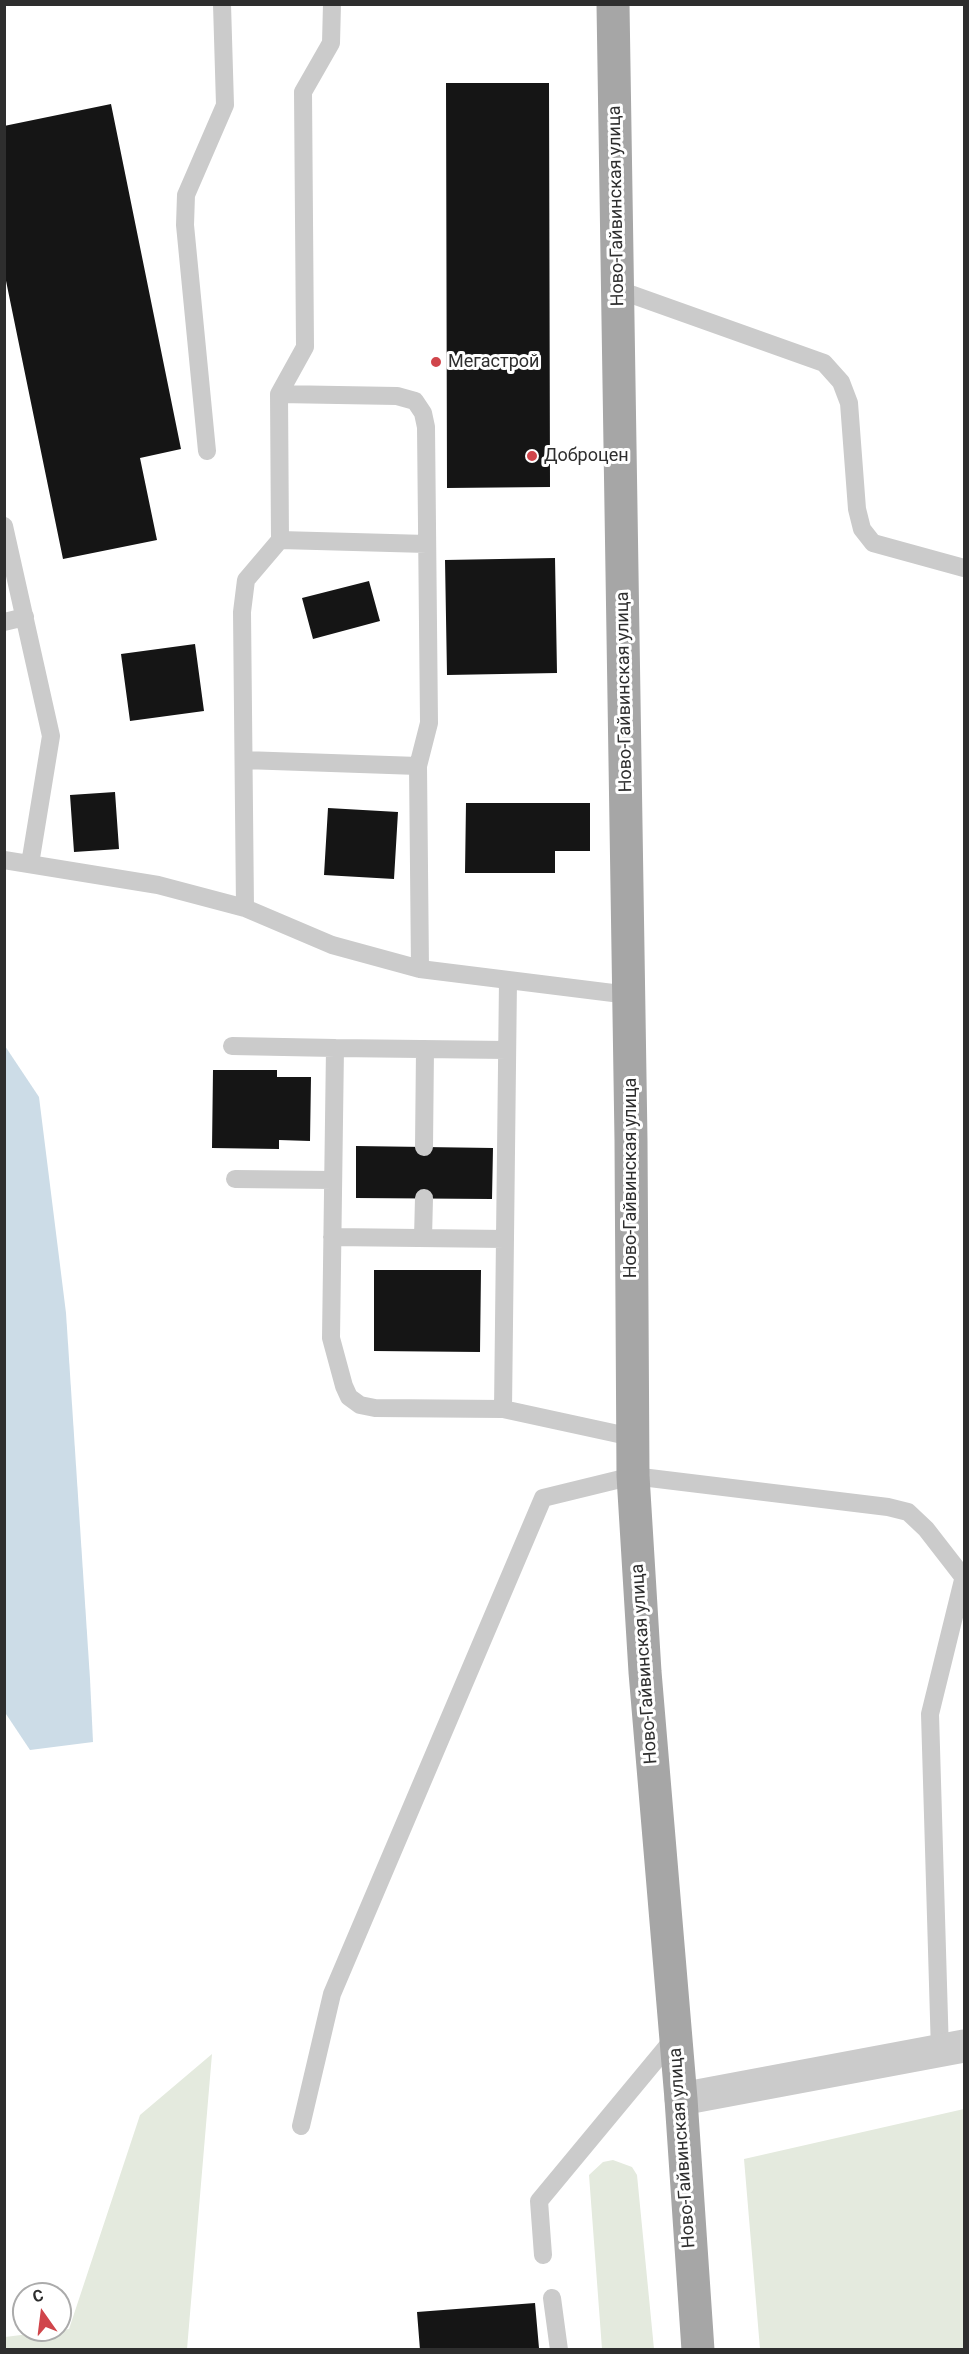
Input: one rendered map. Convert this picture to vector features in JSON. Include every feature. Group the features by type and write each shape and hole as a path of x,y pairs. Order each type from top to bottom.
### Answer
{"main road":[{"name":"Ново-Гайвинская улица","path":"613,4 629,995 633,1476 645,1672 681,2099 698,2349"}],"street":[{"path":"681,2099 952,2049"}],"lane":[{"path":"207,451 185,215 186,195 225,105 222,4"},
{"path":"245,908 242,612 246,580 280,540 279,393 305,347 303,92 331,43 332,4"},
{"path":"619,290 824,363 841,382 849,403 857,509 862,529 873,543 964,568"},
{"path":"279,393 397,396 415,401 423,413 426,427 429,723 418,766 420,969"},
{"path":"4,526 51,736 30,864"},
{"path":"280,540 427,544"},
{"path":"4,622 25,617"},
{"path":"244,760 418,766"},
{"path":"4,860 158,885 245,908 332,945 420,969 629,995"},
{"path":"503,1409 508,980"},
{"path":"232,1046 507,1050"},
{"path":"335,1048 331,1338 349,1397 360,1405 375,1408 503,1409 632,1437"},
{"path":"424,1147 425,1049"},
{"path":"235,1179 333,1180"},
{"path":"423,1238 424,1198"},
{"path":"332,1237 505,1239"},
{"path":"301,2126 332,1994 543,1498 633,1476 888,1507 908,1512 926,1529 964,1577 930,1714 952,2049"},
{"path":"543,2255 539,2201 675,2037"},
{"path":"552,2298 559,2349"}],"shaded area":[{"path":"5,1046 39,1097 66,1313 93,1742 30,1750 4,1711"},
{"path":"212,2054 187,2349 5,2349 5,2337 12,2336 12,2342 72,2342 72,2320 140,2115"},
{"path":"964,2109 964,2349 760,2349 744,2159"},
{"path":"613,2160 632,2167 637,2175 654,2349 602,2349 589,2175 603,2162"}],"building":[{"path":"446,83 549,83 550,487 447,488"},
{"path":"111,104 181,449 140,458 157,540 63,559 4,271 4,126"},
{"path":"555,558 557,673 447,675 445,560"},
{"path":"369,581 380,621 313,639 302,598"},
{"path":"195,644 204,711 130,721 121,654"},
{"path":"115,792 119,849 74,852 70,795"},
{"path":"466,803 590,803 590,851 555,851 555,873 465,873"},
{"path":"328,808 398,812 394,879 324,875"},
{"path":"213,1070 277,1070 277,1077 311,1077 310,1141 279,1140 279,1149 212,1148"},
{"path":"356,1146 493,1148 492,1199 356,1198"},
{"path":"374,1270 481,1270 480,1352 374,1351"},
{"path":"535,2303 539,2348 420,2350 417,2312"}],"place":[{"name":"Мегастрой","path":"436,362"},
{"name":"Доброцен","path":"532,456"}]}
